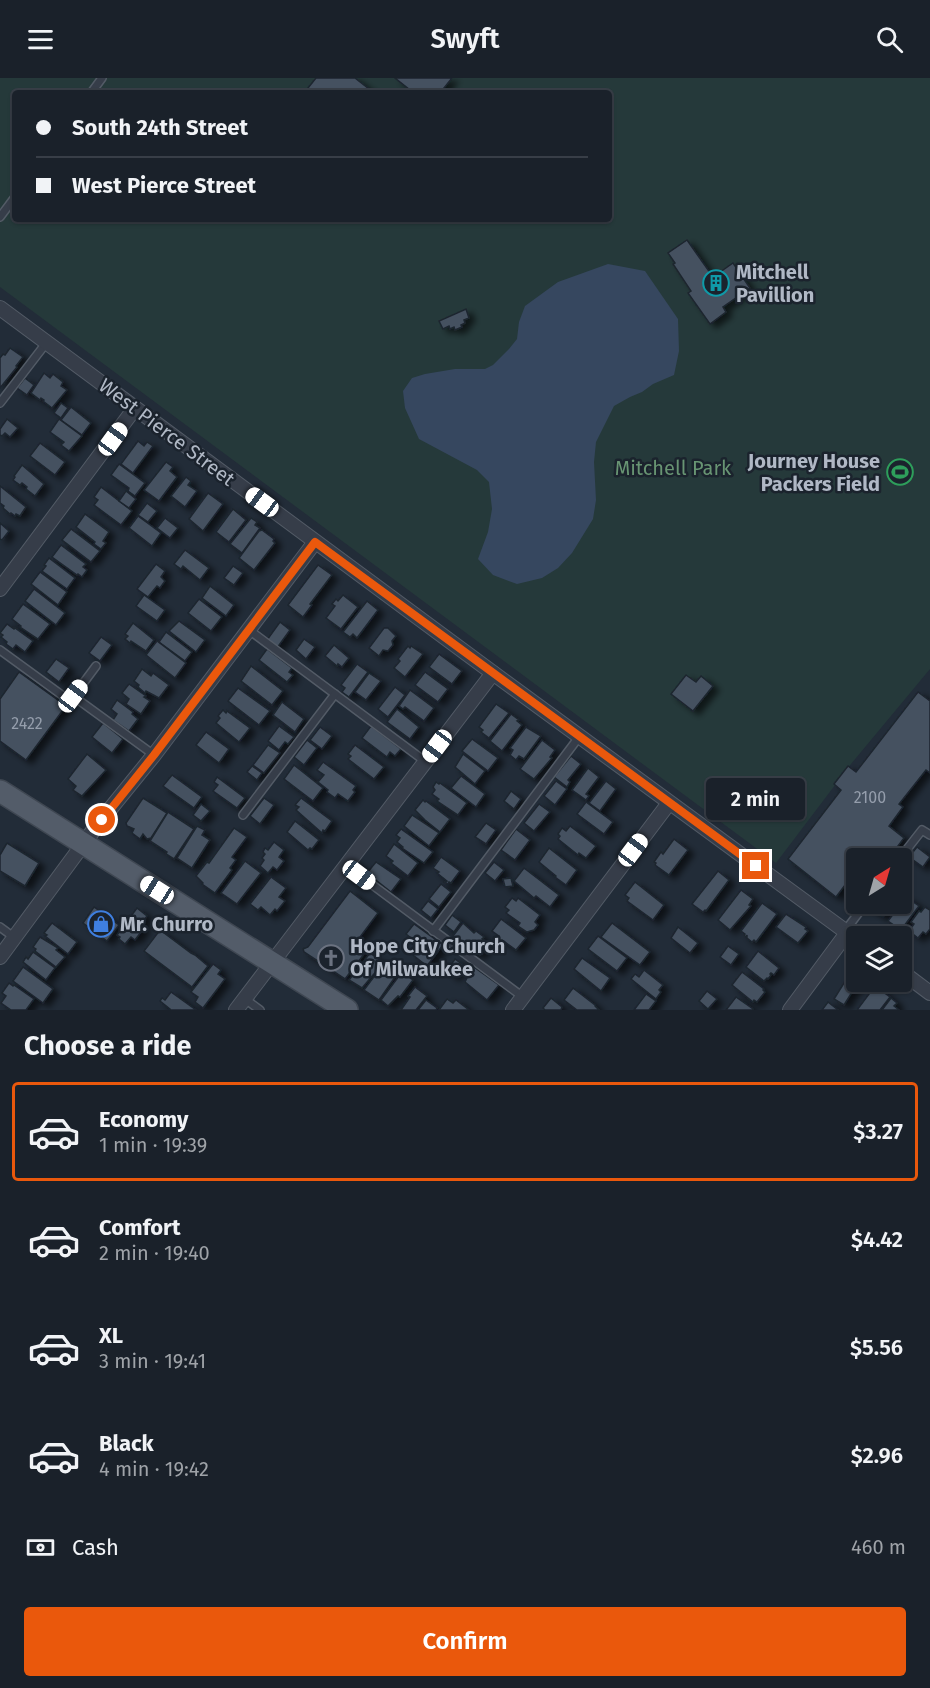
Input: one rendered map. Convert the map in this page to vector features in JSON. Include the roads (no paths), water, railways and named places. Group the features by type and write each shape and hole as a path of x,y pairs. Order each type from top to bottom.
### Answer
{"main road":[{"path":"0,791 345,1010"}],"street":[{"name":"West Pierce Street","path":"0,308 493,674 846,932"},
{"path":"0,589 135,408"},
{"path":"0,957 315,542"},
{"path":"241,1004 493,674"},
{"path":"513,1010 669,803"},
{"path":"790,1010 846,938"},
{"path":"912,980 930,993"}],"lane":[{"path":"0,217 12,201"},
{"path":"0,403 47,342"},
{"path":"249,630 426,762"},
{"path":"0,650 70,701 96,666"},
{"path":"243,815 335,694"},
{"path":"73,696 154,755"},
{"path":"433,931 579,737"},
{"path":"908,848 922,830 930,835"},
{"path":"347,866 523,997"},
{"path":"0,927 15,938"},
{"path":"241,1004 260,1010"}],"water":[{"path":"608,264 645,271 678,319 679,351 674,375 614,406 596,442 594,462 596,500 593,519 572,553 558,568 542,578 517,584 493,575 478,559 488,532 492,509 489,482 477,470 419,439 405,408 403,391 412,378 425,374 455,369 485,369 493,365 517,339 519,322 525,306 558,282"}],"place":[{"name":"Mitchell Pavillion","path":"716,283"},
{"name":"Journey House Packers Field","path":"900,472"},
{"name":"Mr. Churro","path":"101,924"},
{"name":"Hope City Church Of Milwaukee","path":"331,958"}],"park label":[{"name":"Mitchell Park","path":"673,468"}]}
